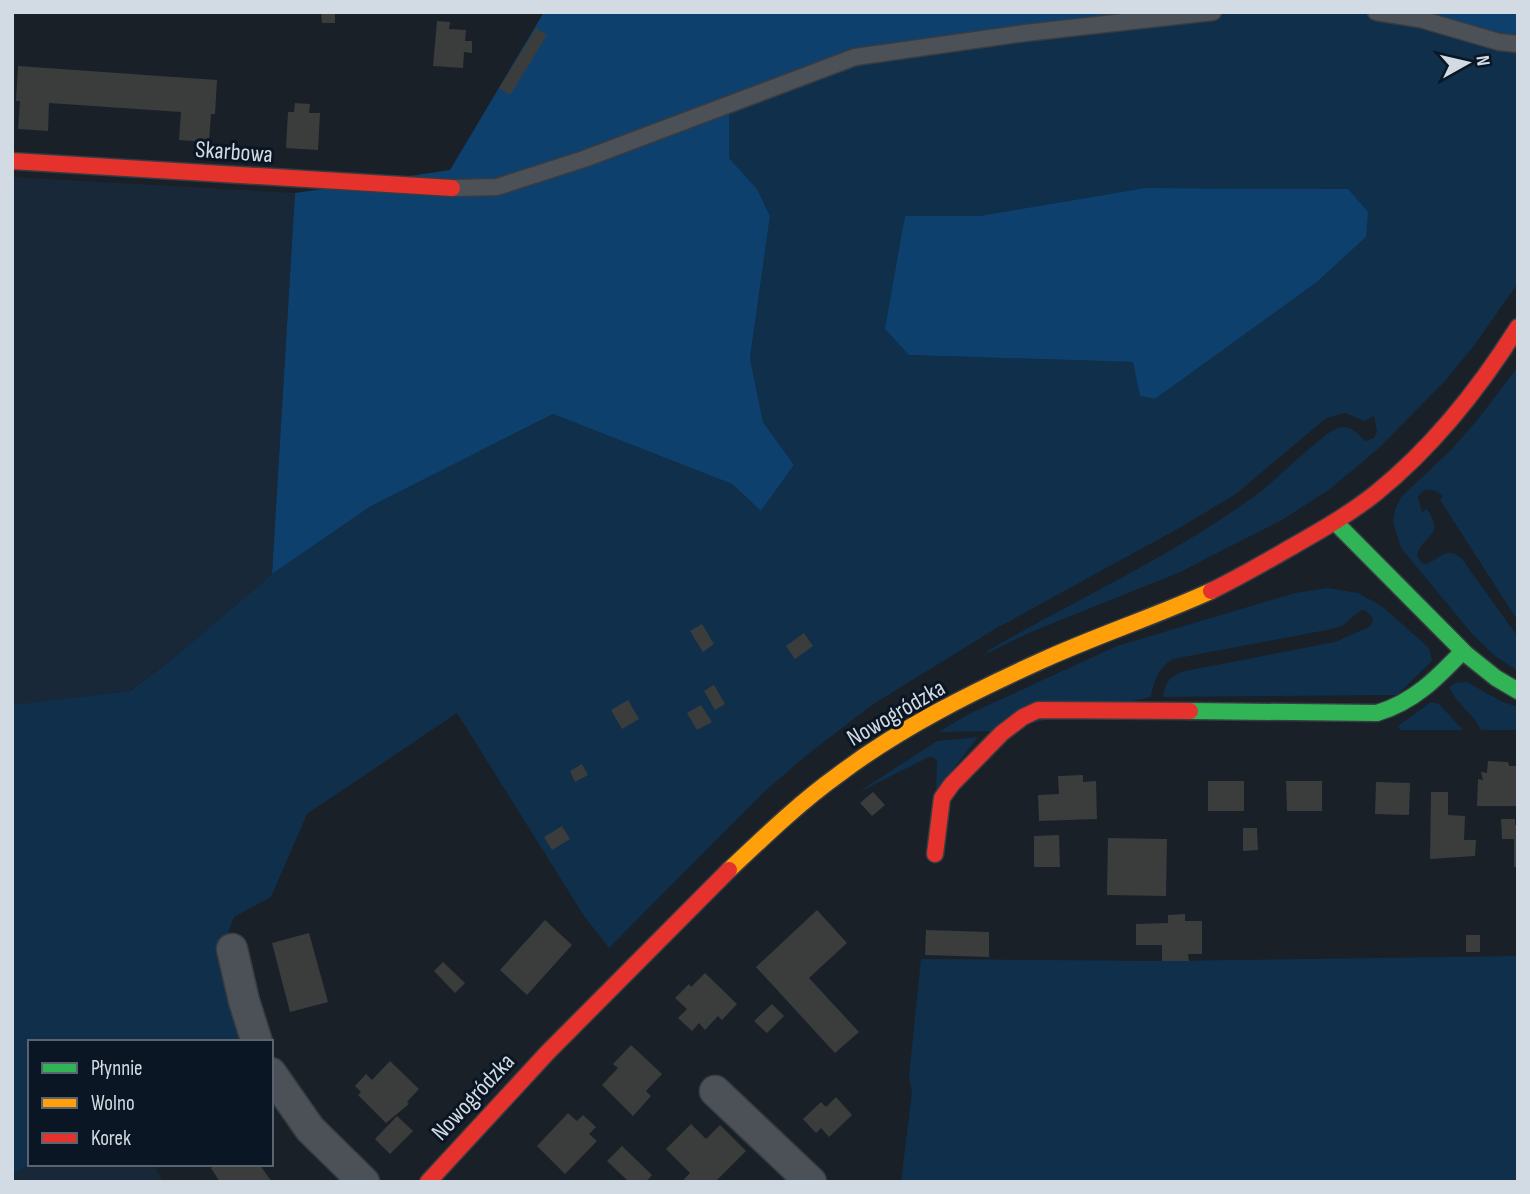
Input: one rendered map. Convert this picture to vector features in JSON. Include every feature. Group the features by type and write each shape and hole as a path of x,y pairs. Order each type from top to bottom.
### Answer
{"main road":[{"name":"Skarbowa","path":"12,161 452,188"},
{"name":"Nowogródzka","path":"428,1182 463,1140 535,1064 706,891 785,818 855,763 911,728 1000,680 1083,642 1168,610 1233,581 1335,522 1386,485 1435,438 1468,402 1518,327"},
{"path":"1335,522 1462,651 1499,681 1518,691"},
{"path":"935,854 942,798 952,784 1013,723 1038,710 1377,713 1397,709 1417,698 1462,651"}],"street":[{"path":"232,948 256,1040"},
{"path":"273,1076 310,1129 364,1182"},
{"path":"715,1091 811,1182"}],"lane":[{"path":"452,188 497,187 572,163 855,57 1025,33 1213,12"},
{"path":"1376,12 1420,19 1499,42 1518,44"}],"shaded area":[{"path":"544,12 1222,12 937,43 768,88 729,114 729,158 757,189 770,216 750,358 763,422 794,465 761,511 732,484 553,414 371,506 272,574 295,193 450,170"},
{"path":"1222,12 1338,12 1446,19 1494,36 1518,36 1518,283 1476,343 1445,381 1378,449 1330,489 1282,520 1178,573 1031,632 988,653 987,651 1125,576 1228,515 1260,492 1331,431 1346,427 1365,441 1374,438 1377,432 1374,416 1364,421 1345,413 1326,418 1236,494 995,629 872,705 765,791 609,948 584,916 457,713 307,814 271,897 234,917 221,951 243,1040 28,1040 28,1166 12,1174 12,705 130,691 170,661 272,574 371,506 553,414 732,484 761,511 794,465 763,422 750,358 770,216 757,189 729,158 729,114 768,88 824,64 1140,19","holes":["1145,188 1348,189 1366,237 1317,282 1155,399 1140,396 1134,362 909,355 900,251 905,216 979,216"]},
{"path":"1338,12 1518,12 1518,36 1494,36 1446,19"},
{"path":"12,177 295,193 272,574 170,661 129,691 21,705 12,705"},
{"path":"1145,188 1348,189 1368,212 1366,237 1317,282 1155,399 1140,396 1133,362 909,355 885,329 905,216 979,216"},
{"path":"1518,367 1518,621 1440,500 1443,496 1433,490 1423,491 1418,497 1422,512 1427,509 1432,518 1434,530 1417,555 1421,562 1426,564 1448,553 1462,559 1518,637 1518,671 1495,656 1473,635 1401,548 1393,522 1395,509 1402,496 1450,451"},
{"path":"1327,588 1358,593 1383,607 1429,648 1432,661 1397,695 1163,697 1169,680 1185,671 1335,642 1371,626 1373,618 1365,610 1361,610 1342,626 1327,630 1173,659 1157,675 1151,697 996,731 938,732 971,713 1117,646 1295,593"},
{"path":"1467,682 1503,702 1518,707 1518,730 1481,730 1449,687 1455,683"},
{"path":"1431,702 1439,704 1463,730 1400,730 1398,726"},
{"path":"978,737 936,791 937,760 931,756 857,793 937,741"},
{"path":"1518,956 1518,1182 901,1182 912,1092 909,1076 921,959 1162,961"},
{"path":"28,1166 161,1166 156,1170 164,1182 12,1182 12,1174"}],"building":[{"path":"321,12 335,12 335,23 322,23"},
{"path":"437,21 450,22 449,29 466,30 465,41 472,41 472,53 464,52 463,68 433,66"},
{"path":"536,28 547,35 510,95 499,88"},
{"path":"18,66 217,80 215,114 211,114 209,142 179,140 181,112 49,103 48,131 18,129"},
{"path":"295,103 310,104 309,113 320,113 318,150 286,148 288,112 294,112"},
{"path":"702,624 714,644 703,652 690,631"},
{"path":"804,633 813,646 795,659 786,646"},
{"path":"714,685 725,704 715,710 704,691"},
{"path":"628,700 639,719 622,729 611,710"},
{"path":"701,705 712,722 697,730 687,713"},
{"path":"1488,761 1508,762 1509,766 1518,766 1518,806 1477,806 1478,779 1483,780 1481,772 1487,773"},
{"path":"582,764 588,775 575,782 570,771"},
{"path":"1083,775 1083,782 1096,781 1097,819 1039,821 1038,795 1059,794 1058,776"},
{"path":"1208,781 1244,781 1244,811 1208,811"},
{"path":"1286,781 1322,781 1322,811 1287,811"},
{"path":"1376,782 1410,783 1409,815 1375,814"},
{"path":"873,792 885,805 872,816 860,803"},
{"path":"1431,792 1448,792 1448,815 1465,816 1464,840 1476,840 1475,856 1430,859"},
{"path":"1501,819 1515,819 1515,825 1518,825 1518,867 1514,867 1514,839 1502,839"},
{"path":"562,826 570,839 552,850 544,837"},
{"path":"1243,828 1257,828 1258,850 1243,851"},
{"path":"1059,835 1060,867 1034,867 1034,836"},
{"path":"1108,838 1167,839 1166,896 1107,895"},
{"path":"817,910 847,943 809,978 859,1032 835,1053 756,967"},
{"path":"1185,914 1185,921 1202,921 1202,954 1188,954 1189,961 1162,961 1162,945 1136,945 1136,924 1168,923 1168,915"},
{"path":"545,920 572,945 527,995 500,970"},
{"path":"926,930 989,932 989,957 925,955"},
{"path":"309,933 328,1002 290,1012 272,943"},
{"path":"1466,935 1480,935 1480,952 1466,952"},
{"path":"443,962 465,983 455,993 434,971"},
{"path":"705,973 737,1004 722,1020 718,1016 705,1030 699,1023 692,1031 678,1018 687,1009 675,998"},
{"path":"772,1004 784,1016 767,1033 754,1021"},
{"path":"631,1045 662,1074 646,1091 651,1096 633,1116 602,1085 618,1068 613,1064"},
{"path":"390,1061 419,1089 407,1102 409,1104 386,1123 358,1095 361,1092 355,1086 366,1074 372,1080"},
{"path":"836,1097 852,1115 829,1137 821,1128 816,1133 803,1119 821,1102 826,1107"},
{"path":"568,1113 577,1121 583,1115 596,1127 589,1134 597,1141 565,1174 537,1146"},
{"path":"397,1116 413,1131 390,1154 375,1139"},
{"path":"691,1124 706,1139 720,1125 746,1151 715,1182 687,1182 684,1179 690,1173 666,1149"},
{"path":"622,1146 652,1175 646,1182 629,1182 607,1161"},
{"path":"260,1166 272,1182 220,1182 211,1168"}],"traffic: fast":[{"path":"1335,522 1466,654 1496,678 1518,691"},
{"path":"1190,711 1377,713 1414,696 1463,651"}],"traffic: slow":[{"path":"729,870 824,786 911,726 1043,660 1211,591"}],"traffic: jam":[{"path":"12,161 452,188"},
{"path":"1211,591 1337,520 1397,475 1454,416 1518,327"},
{"path":"935,854 942,798 952,784 1002,733 1023,717 1038,710 1190,711"},
{"path":"428,1182 548,1052 729,870"}]}
